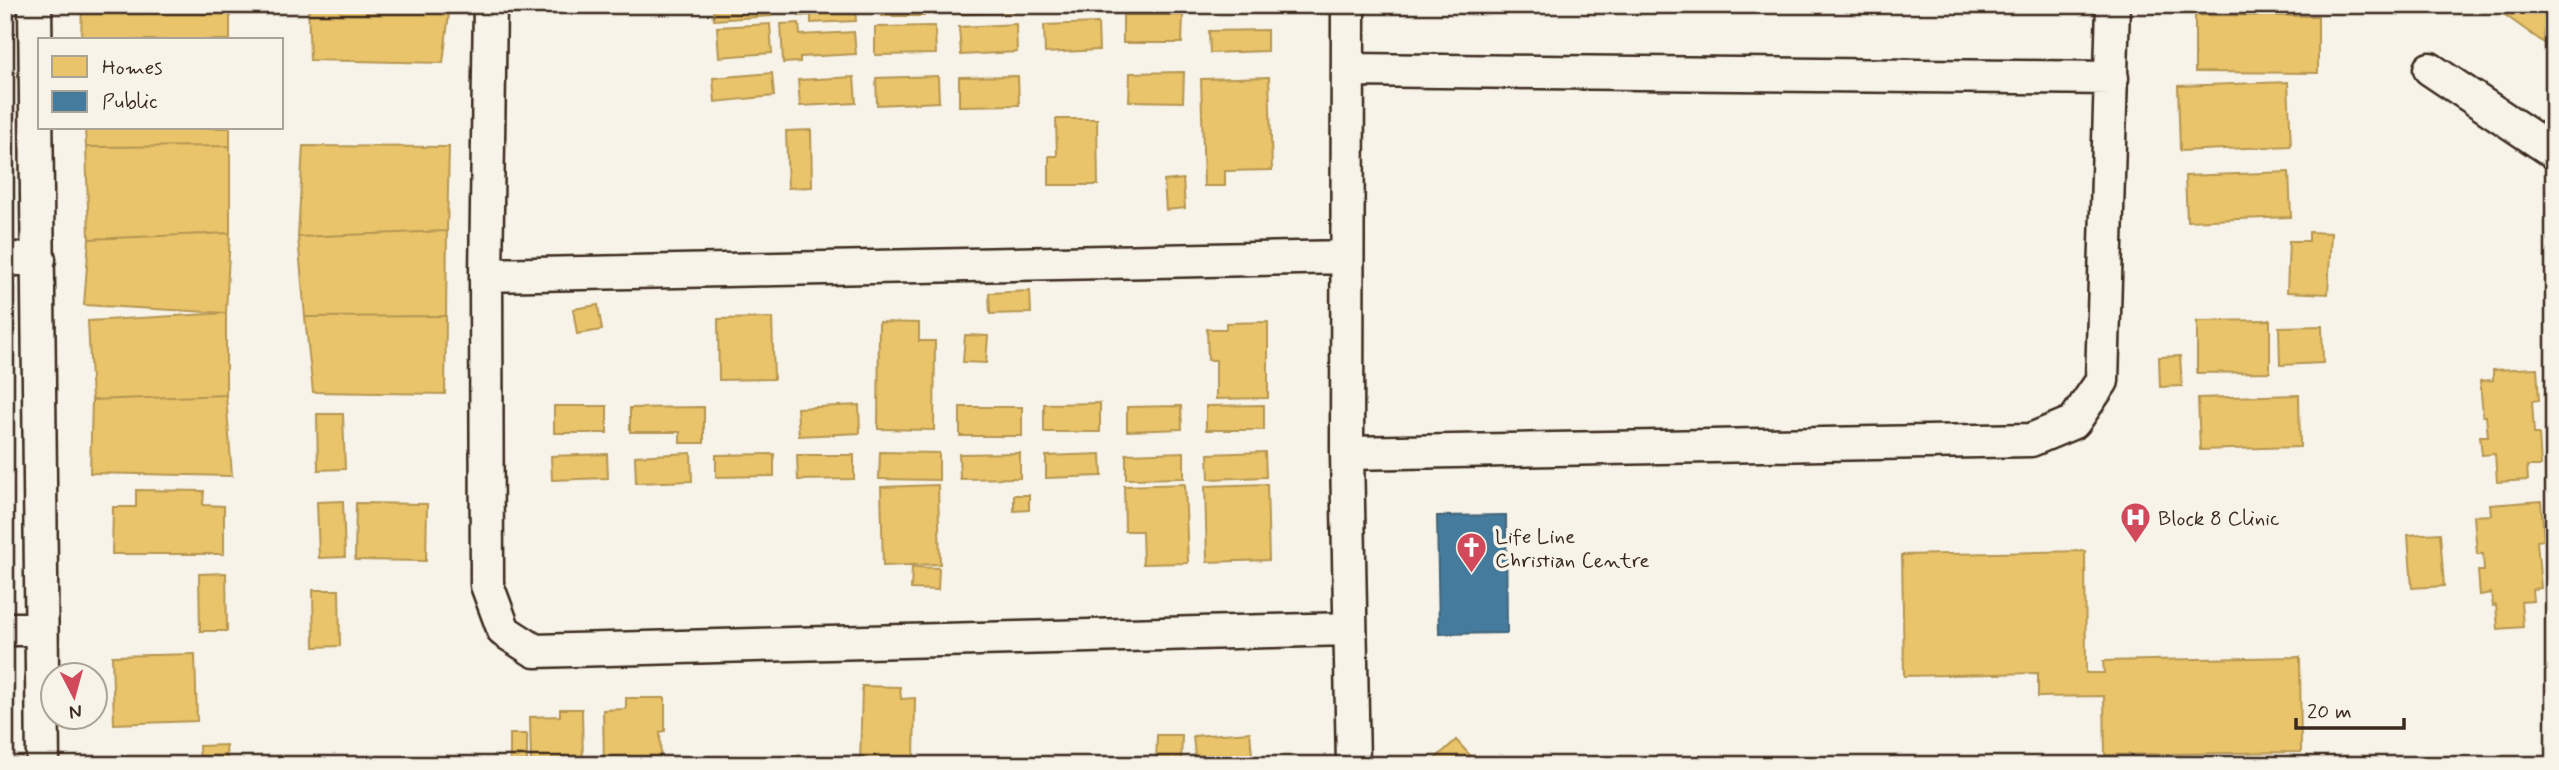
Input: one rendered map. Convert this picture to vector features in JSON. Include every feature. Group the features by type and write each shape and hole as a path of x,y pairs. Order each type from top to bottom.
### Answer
{"street":[{"path":"35,5 43,765"},
{"path":"490,5 486,275 487,586 504,631 535,651 1349,629"},
{"path":"1348,5 1347,453 1353,765"},
{"path":"1347,453 2031,440 2074,422 2102,381 2113,5"},
{"path":"2430,69 2554,152"},
{"path":"1349,70 2112,78"},
{"path":"486,275 1346,257"},
{"path":"5,259 39,259"},
{"path":"5,629 41,629"}],"building: Homes":[{"path":"82,5 230,5 230,38 81,38"},
{"path":"308,5 450,5 443,63 310,60"},
{"path":"713,5 772,5 772,16 714,20"},
{"path":"799,5 855,5 856,21 811,23 811,15 799,16"},
{"path":"881,5 924,5 924,16 881,16"},
{"path":"960,5 1016,5 1016,12 960,14"},
{"path":"1055,5 1093,5 1093,7 1055,9"},
{"path":"1126,5 1184,5 1184,7 1126,9"},
{"path":"2491,5 2554,5 2554,50"},
{"path":"1123,15 1183,15 1182,43 1123,43"},
{"path":"2195,15 2318,16 2318,73 2195,72"},
{"path":"799,23 800,35 854,32 856,54 800,57 800,62 783,63 781,24"},
{"path":"1098,23 1099,50 1045,53 1044,25"},
{"path":"770,24 772,53 719,57 717,27"},
{"path":"1016,24 1017,52 961,55 959,27"},
{"path":"935,26 936,54 875,55 875,27"},
{"path":"1267,30 1267,51 1210,53 1209,31"},
{"path":"1184,72 1183,102 1129,101 1130,73"},
{"path":"772,73 774,96 715,102 713,78"},
{"path":"938,76 939,102 877,105 876,78"},
{"path":"1018,76 1019,105 959,106 959,77"},
{"path":"854,77 856,103 800,106 798,80"},
{"path":"1269,77 1272,170 1225,171 1225,186 1204,186 1201,79"},
{"path":"2288,82 2291,146 2180,151 2178,86"},
{"path":"1056,119 1097,119 1098,185 1049,185 1049,156 1057,156"},
{"path":"85,130 230,130 230,146 86,147"},
{"path":"811,130 812,187 788,188 786,131"},
{"path":"230,146 230,233 89,239 86,147"},
{"path":"303,146 449,147 447,231 298,237"},
{"path":"2289,172 2291,217 2187,221 2185,176"},
{"path":"1183,179 1185,208 1166,210 1164,181"},
{"path":"447,231 446,316 305,317 298,237"},
{"path":"2309,232 2331,233 2328,294 2287,292 2289,241 2309,241"},
{"path":"230,233 226,313 84,305 89,239"},
{"path":"1030,291 1031,313 990,314 989,293"},
{"path":"598,305 602,330 577,334 573,309"},
{"path":"226,313 226,395 92,400 88,321"},
{"path":"446,316 445,394 313,392 305,317"},
{"path":"772,318 774,379 719,380 718,319"},
{"path":"2270,320 2270,372 2197,373 2197,321"},
{"path":"879,322 919,323 919,341 935,341 934,430 878,429"},
{"path":"1268,322 1268,398 1216,399 1216,360 1208,360 1207,329 1226,329 1226,323"},
{"path":"2322,326 2323,363 2280,365 2279,327"},
{"path":"965,335 988,336 986,363 963,362"},
{"path":"2180,356 2182,386 2160,387 2159,357"},
{"path":"2537,368 2539,400 2532,401 2534,434 2539,434 2541,466 2527,466 2528,480 2497,482 2495,454 2482,455 2480,436 2488,436 2480,381 2493,380 2493,370"},
{"path":"226,395 232,476 90,473 92,400"},
{"path":"2299,395 2300,447 2200,450 2198,398"},
{"path":"1100,403 1100,432 1044,432 1044,404"},
{"path":"859,405 860,433 799,436 797,408"},
{"path":"1264,405 1264,430 1206,430 1206,406"},
{"path":"554,406 607,406 607,433 554,433"},
{"path":"1181,406 1182,429 1127,431 1127,407"},
{"path":"704,407 704,443 680,443 680,432 630,432 630,408"},
{"path":"960,407 1022,407 1022,436 960,436"},
{"path":"317,414 343,414 345,469 318,470"},
{"path":"880,452 939,453 939,480 879,479"},
{"path":"1184,452 1184,478 1126,479 1126,454"},
{"path":"1265,452 1266,477 1209,479 1208,454"},
{"path":"691,453 692,481 636,483 635,456"},
{"path":"1020,453 1020,478 960,479 959,454"},
{"path":"607,454 608,478 552,480 551,456"},
{"path":"774,454 774,476 716,477 716,455"},
{"path":"1101,454 1102,476 1046,478 1046,456"},
{"path":"797,455 854,455 854,479 798,480"},
{"path":"1185,484 1188,563 1143,564 1142,531 1125,531 1124,486"},
{"path":"1267,484 1269,560 1207,562 1205,486"},
{"path":"938,485 940,564 883,566 881,487"},
{"path":"136,490 204,491 203,505 224,506 224,554 112,554 113,507 136,507"},
{"path":"1014,495 1029,495 1029,510 1014,511"},
{"path":"343,501 345,557 319,558 317,502"},
{"path":"2541,501 2544,540 2537,541 2541,588 2532,589 2533,601 2521,602 2523,627 2498,629 2496,605 2493,606 2491,593 2480,595 2478,571 2484,571 2483,554 2477,554 2474,516 2491,515 2490,505"},
{"path":"356,503 427,504 426,561 355,560"},
{"path":"2440,533 2444,586 2412,588 2408,535"},
{"path":"2085,551 2086,673 2104,673 2103,661 2300,657 2301,752 2105,755 2104,696 2038,697 2038,673 1904,676 1902,555"},
{"path":"912,567 939,568 938,590 911,589"},
{"path":"226,573 227,631 200,631 199,574"},
{"path":"313,590 339,590 340,646 314,647"},
{"path":"195,654 197,721 114,724 112,656"},
{"path":"862,686 900,687 901,699 915,698 914,765 860,765"},
{"path":"626,698 665,698 665,731 660,732 661,765 604,765 603,710 626,709"},
{"path":"560,709 582,709 583,765 531,765 530,717 560,716"},
{"path":"1250,732 1253,765 1196,765 1193,736"},
{"path":"510,734 527,734 527,765 510,765"},
{"path":"1157,735 1182,735 1181,765 1156,765"},
{"path":"1456,740 1479,765 1439,765 1435,759"},
{"path":"226,745 227,765 200,765 199,746"}],"building: Public":[{"name":"Life Line Christian Centre","path":"1506,515 1507,633 1439,634 1437,516"}],"place":[{"name":"Block 8 Clinic","path":"2135,545"},
{"name":"Life Line Christian Centre","path":"1472,575"}]}
